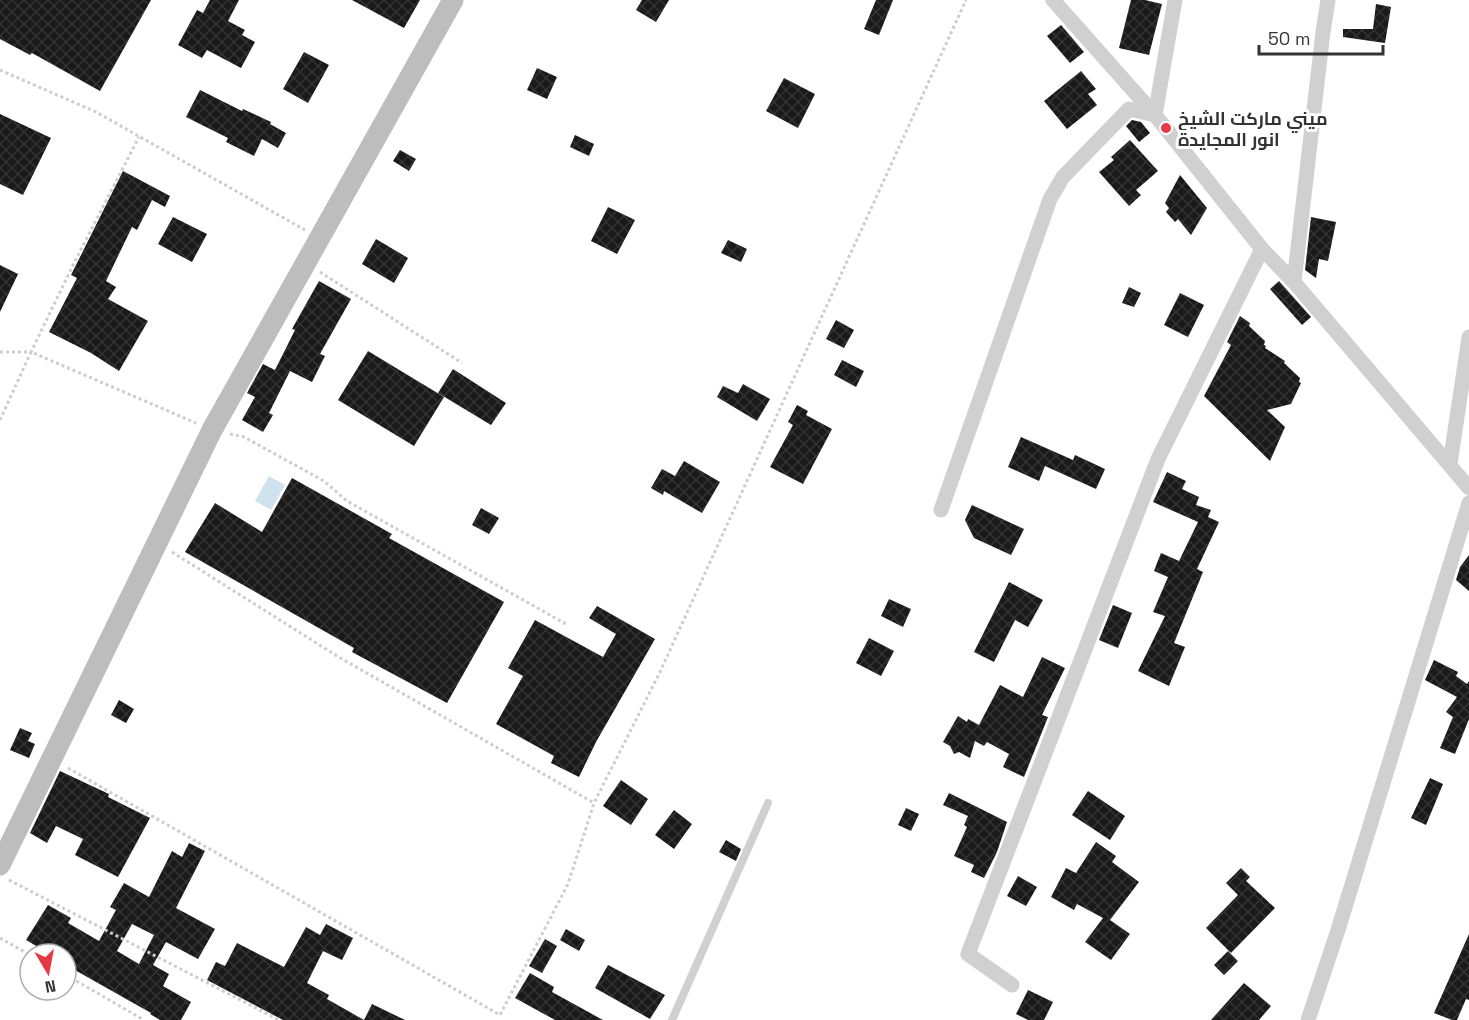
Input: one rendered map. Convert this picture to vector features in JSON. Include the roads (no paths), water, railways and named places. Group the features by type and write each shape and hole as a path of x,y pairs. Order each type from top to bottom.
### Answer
{"street":[{"path":"0,866 212,430 453,0"},
{"path":"1053,0 1155,115 1262,249 1294,282 1469,488"},
{"path":"1155,115 1175,0"},
{"path":"1294,282 1328,0"},
{"path":"941,510 1050,199 1063,177 1129,109 1155,115"},
{"path":"1012,985 968,954 1158,459 1262,249"},
{"path":"1450,464 1469,337"},
{"path":"1308,1020 1338,930 1469,502"}],"lane":[{"path":"672,1020 768,803"}],"water":[{"path":"269,476 285,485 271,510 255,501"}],"place":[{"name":"ميني ماركت الشيخ انور المجايدة","path":"1166,128"}]}
